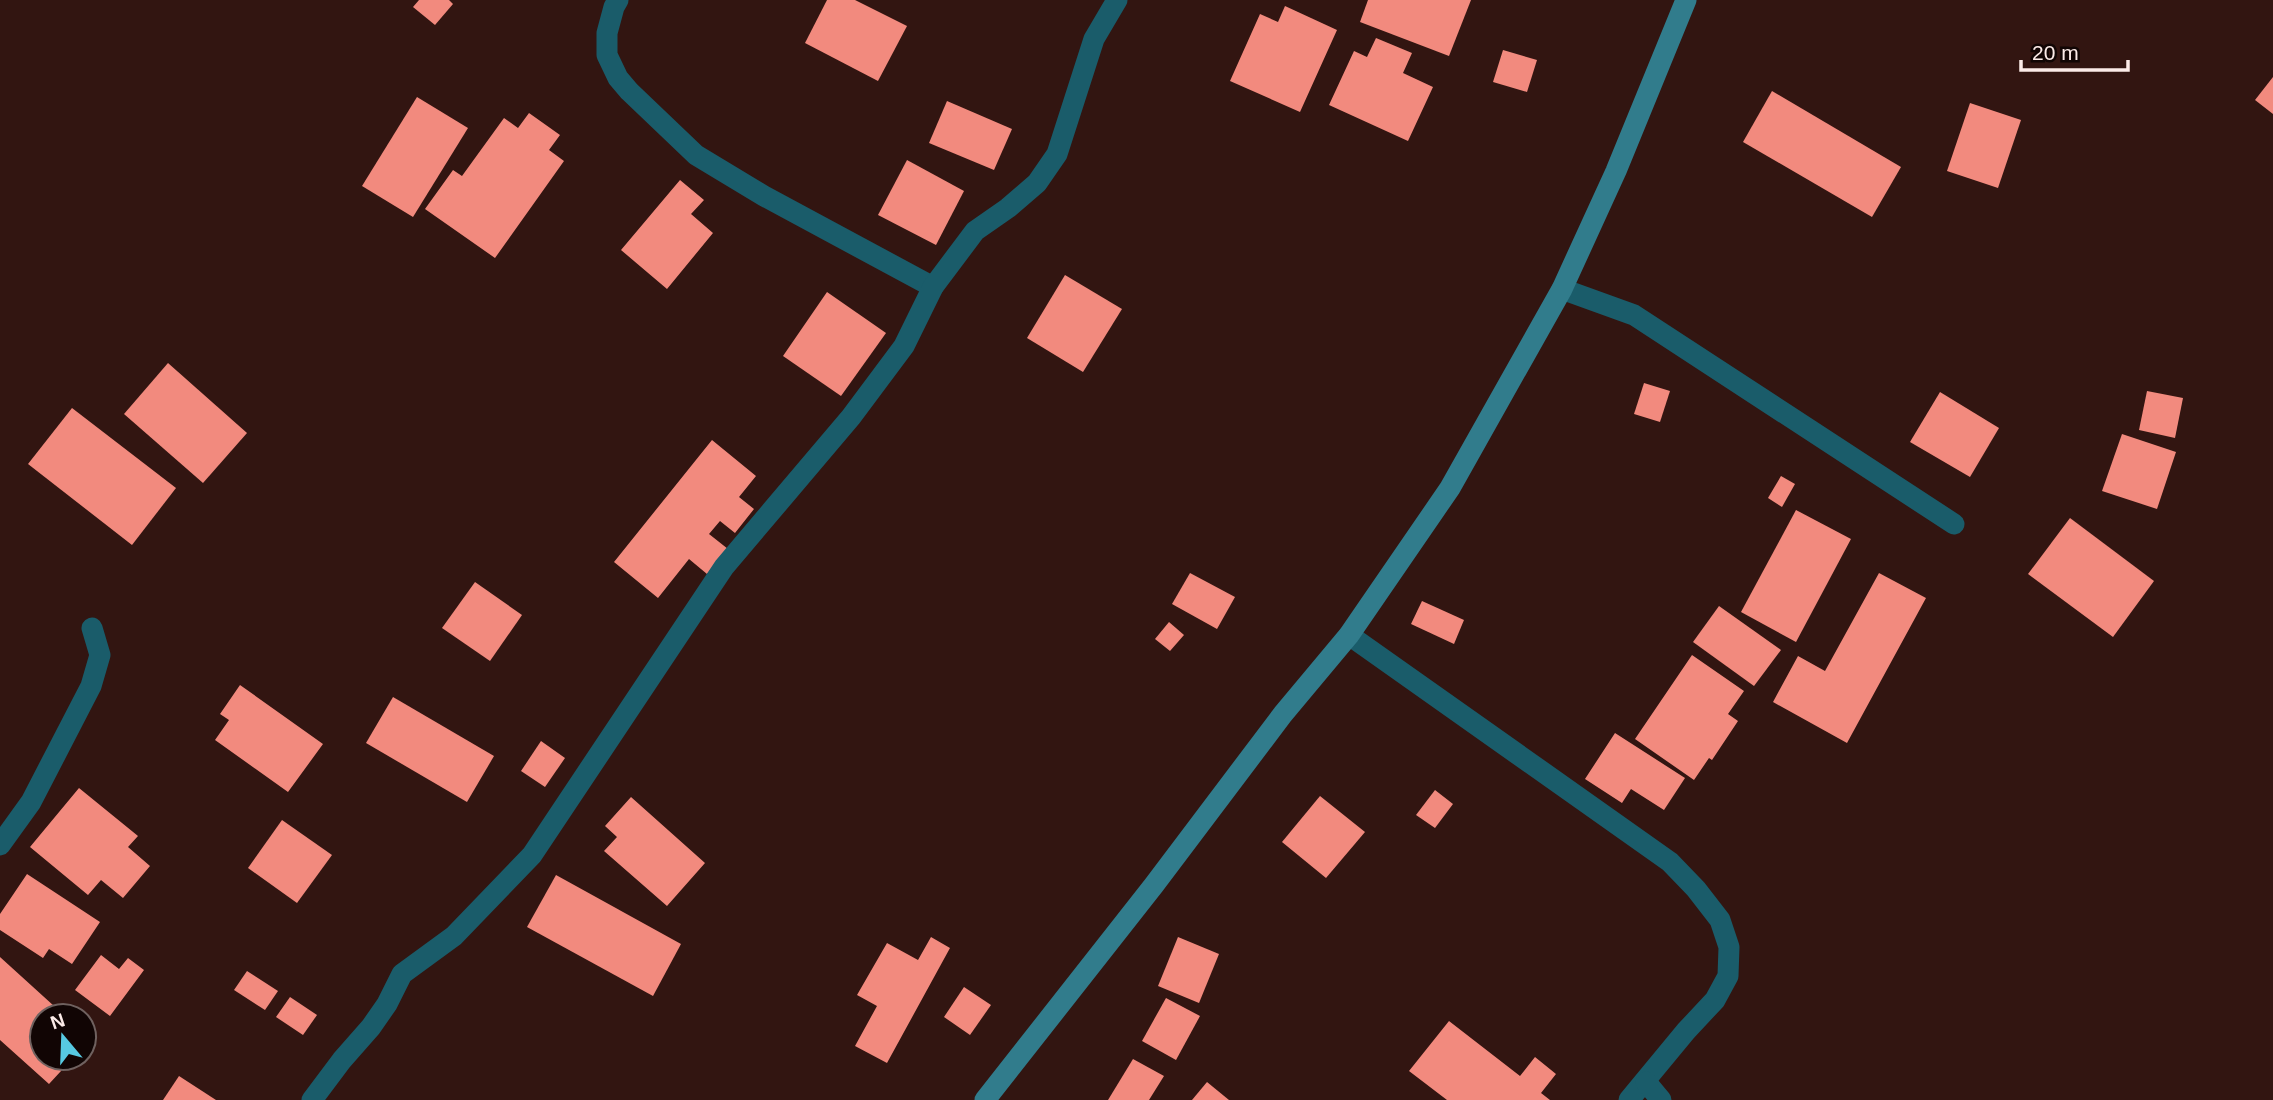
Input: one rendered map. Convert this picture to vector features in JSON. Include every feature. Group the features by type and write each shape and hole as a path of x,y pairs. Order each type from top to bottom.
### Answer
{"main road":[{"path":"985,1100 1154,885 1283,714 1349,635 1450,488 1562,289 1616,172 1686,0"}],"street":[{"path":"618,0 607,33 607,55 618,78 696,155 764,196 933,287"},
{"path":"312,1100 342,1059 371,1027 387,1004 402,974 454,936 532,855 724,567 851,417 904,346 933,287 975,231 1037,183 1057,153 1094,39 1117,0"},
{"path":"1562,289 1634,315 1954,524"},
{"path":"0,845 31,802 91,686 100,655 92,628"},
{"path":"1349,635 1670,862 1720,920 1729,947 1728,976 1715,1000 1629,1100"},
{"path":"1646,1082 1661,1100"}],"building":[{"path":"419,0 449,0 453,4 435,25 413,7"},
{"path":"827,0 855,0 907,26 878,81 805,43"},
{"path":"1368,0 1471,0 1449,56 1360,22"},
{"path":"1285,6 1337,30 1300,112 1230,81 1260,14 1278,22"},
{"path":"1376,38 1412,53 1403,73 1433,87 1408,141 1329,105 1354,51 1367,57"},
{"path":"1503,50 1537,60 1527,92 1493,82"},
{"path":"2273,77 2273,114 2255,100"},
{"path":"1772,91 1901,167 1872,217 1743,142"},
{"path":"417,97 468,128 413,217 362,186"},
{"path":"947,101 1012,129 994,170 929,143"},
{"path":"1970,103 2021,120 1998,188 1947,171"},
{"path":"529,113 560,135 549,150 564,161 495,258 425,209 453,170 462,176 504,118 518,128"},
{"path":"907,160 964,191 936,245 878,215"},
{"path":"680,180 704,200 691,214 713,233 667,289 621,250"},
{"path":"1065,275 1122,309 1083,372 1027,338"},
{"path":"827,292 886,333 841,396 783,356"},
{"path":"168,363 247,433 203,483 124,414"},
{"path":"1644,383 1670,391 1660,422 1634,414"},
{"path":"2147,391 2183,398 2175,438 2139,430"},
{"path":"1940,392 1999,428 1970,477 1910,442"},
{"path":"72,408 176,488 132,545 28,464"},
{"path":"2122,434 2176,452 2157,509 2102,491"},
{"path":"712,440 756,476 739,497 754,509 735,533 720,521 709,534 728,549 707,574 689,559 658,598 614,562"},
{"path":"1781,476 1795,484 1782,507 1768,498"},
{"path":"1796,510 1851,539 1796,642 1741,612"},
{"path":"2070,518 2154,581 2113,637 2028,574"},
{"path":"1190,573 1235,597 1217,629 1172,604"},
{"path":"1879,573 1926,598 1847,743 1773,702 1798,656 1825,671"},
{"path":"475,582 522,615 490,661 442,628"},
{"path":"1422,601 1464,620 1454,644 1411,624"},
{"path":"1719,606 1781,650 1754,686 1693,642"},
{"path":"1169,622 1184,635 1170,651 1155,639"},
{"path":"1692,655 1744,691 1728,714 1738,721 1712,760 1709,758 1694,780 1635,739"},
{"path":"240,685 323,744 288,792 215,740 229,720 220,714"},
{"path":"393,697 494,756 467,802 366,743"},
{"path":"1615,733 1685,778 1664,810 1631,789 1622,803 1585,779"},
{"path":"541,741 565,758 545,787 521,771"},
{"path":"79,788 138,836 128,847 150,866 123,898 101,880 88,895 30,847"},
{"path":"1435,790 1453,804 1435,828 1416,815"},
{"path":"1320,796 1365,832 1326,878 1282,842"},
{"path":"631,797 705,863 667,906 604,851 617,837 605,826"},
{"path":"282,820 332,855 297,903 248,868"},
{"path":"27,874 100,922 72,964 49,949 43,958 0,930 0,914"},
{"path":"556,875 681,944 653,996 527,927"},
{"path":"931,937 950,948 887,1063 855,1046 877,1006 857,995 887,943 918,960"},
{"path":"1178,937 1219,954 1199,1003 1158,986"},
{"path":"101,955 119,969 128,958 144,970 110,1016 98,1007 98,1002 91,1002 75,990"},
{"path":"0,957 50,1002 28,1002 28,1065 0,1040"},
{"path":"247,971 278,991 265,1010 234,990"},
{"path":"964,987 991,1005 970,1035 944,1017"},
{"path":"290,997 317,1015 303,1035 276,1017"},
{"path":"1166,998 1200,1016 1176,1060 1142,1041"},
{"path":"1449,1021 1520,1076 1535,1057 1556,1074 1541,1093 1550,1100 1447,1100 1409,1071"},
{"path":"1133,1059 1164,1076 1149,1100 1108,1100"},
{"path":"36,1072 60,1072 49,1084"},
{"path":"179,1076 216,1100 163,1100"},
{"path":"1207,1082 1229,1100 1192,1100"}]}
